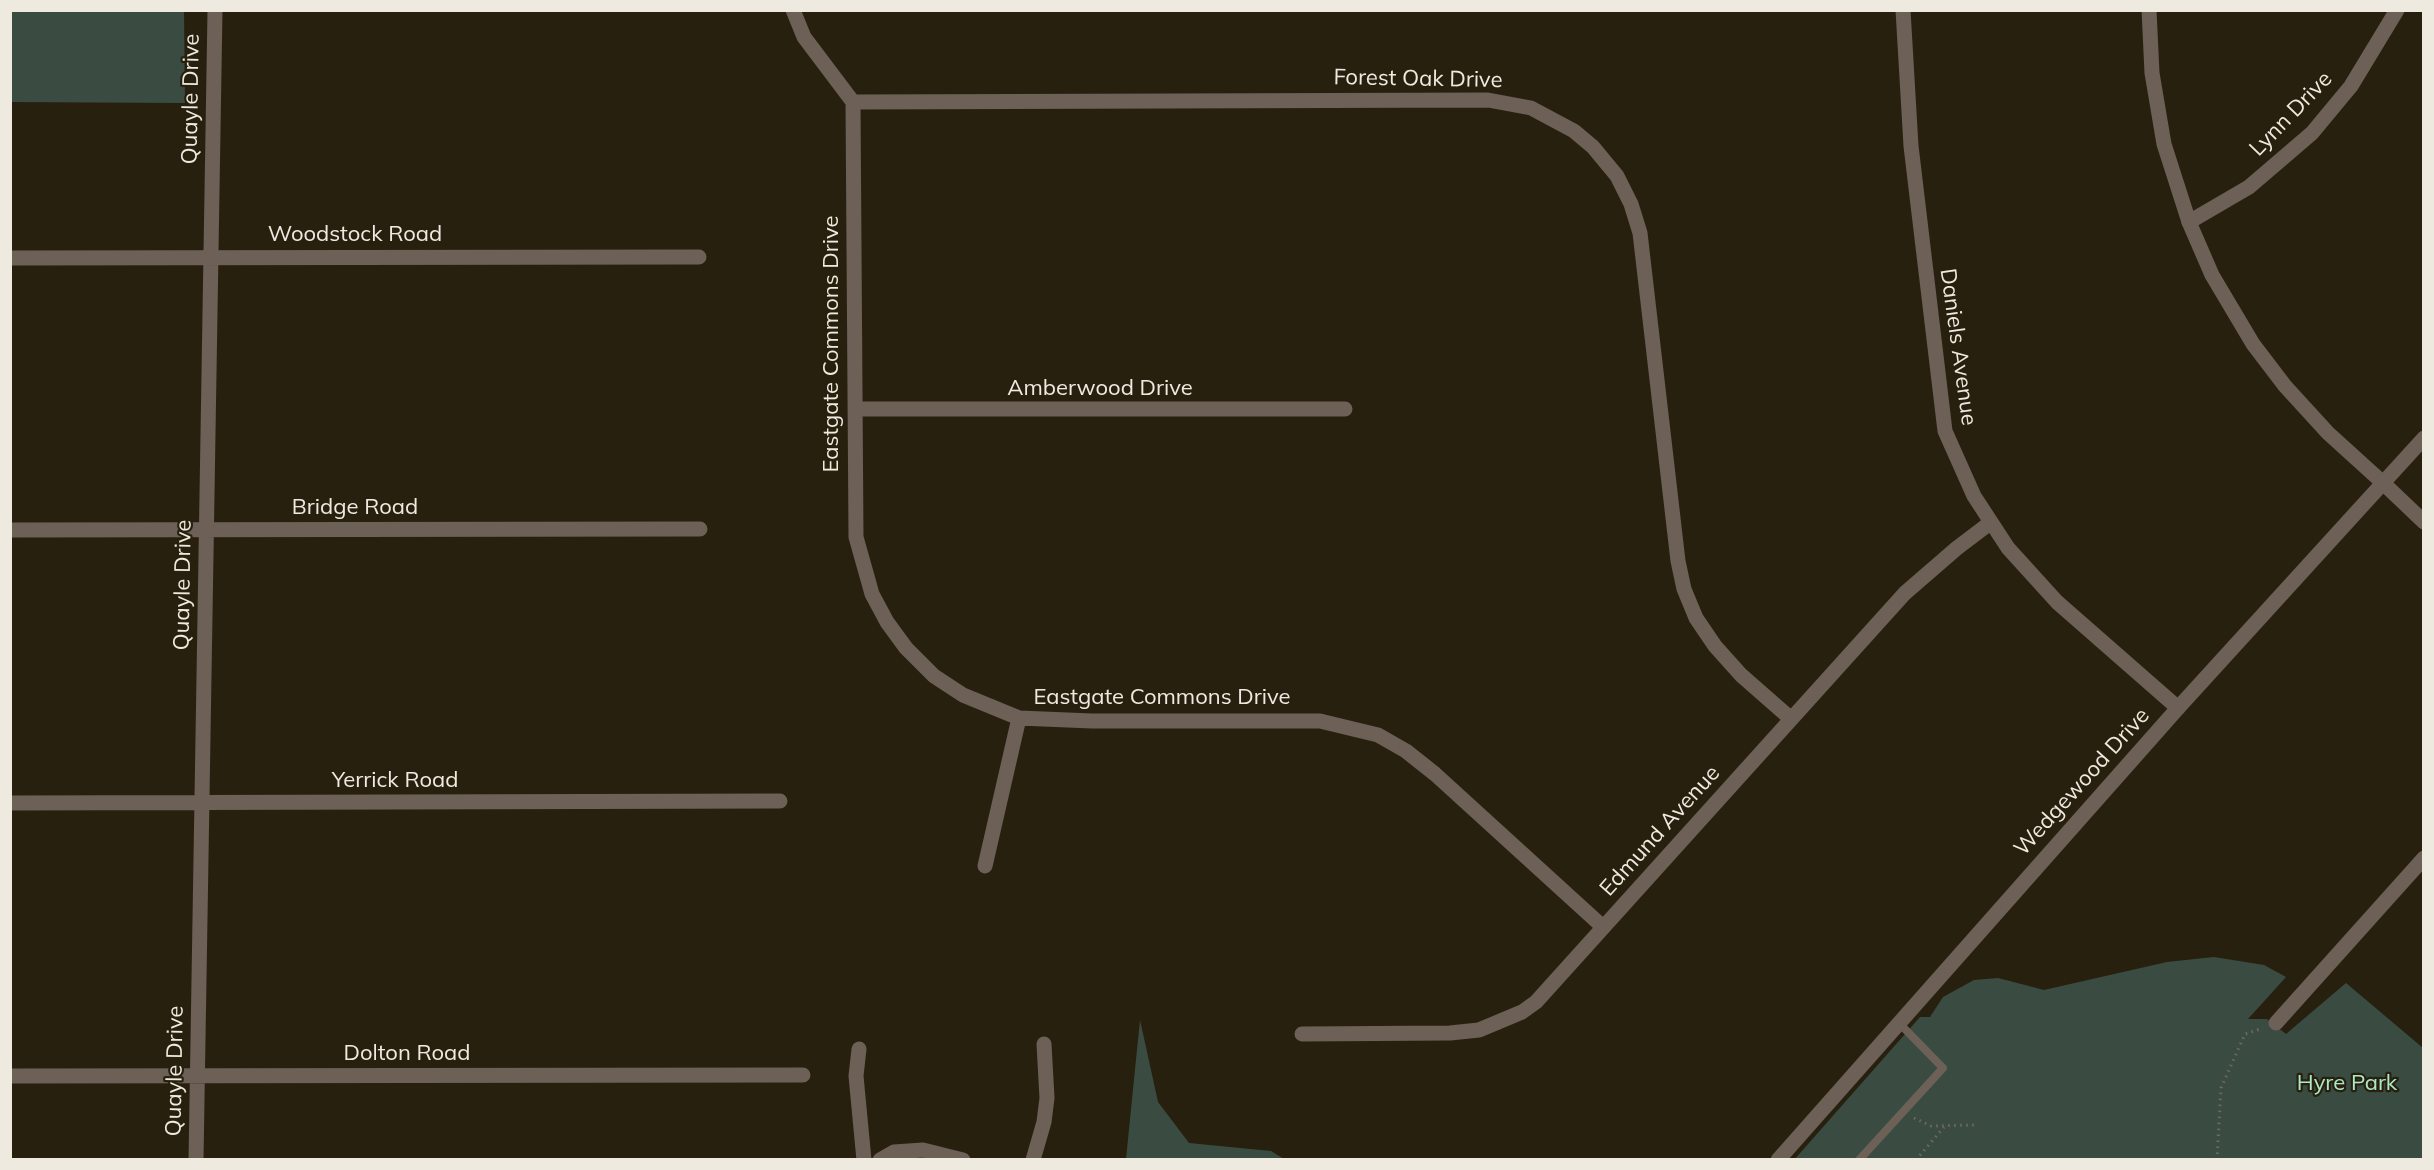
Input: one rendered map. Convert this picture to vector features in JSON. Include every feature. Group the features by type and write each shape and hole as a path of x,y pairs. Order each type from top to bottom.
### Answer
{"street":[{"name":"Quayle Drive","path":"196,1160 215,10"},
{"path":"793,10 809,45 853,102"},
{"name":"Daniels Avenue","path":"1903,10 1911,146 1943,421 1956,460 1990,524 2030,574 2057,602 2178,708"},
{"path":"2149,10 2156,101 2164,144 2189,222 2212,275 2253,344 2285,387 2328,433 2424,522"},
{"name":"Lynn Drive","path":"2189,222 2249,187 2312,132 2351,86 2371,58 2397,10"},
{"name":"Forest Oak Drive","path":"853,102 1488,100 1531,108 1574,130 1593,147 1617,176 1632,204 1640,233 1678,561 1684,589 1696,618 1715,646 1741,675 1790,718"},
{"name":"Eastgate Commons Drive","path":"853,102 856,537 872,594 887,622 906,648 934,676 963,695 1019,718 1092,721 1320,721 1363,729 1406,751 1435,774 1603,927"},
{"name":"Woodstock Road","path":"10,258 699,257"},
{"name":"Amberwood Drive","path":"855,409 1345,409"},
{"name":"Wedgewood Drive","path":"1778,1160 2178,708 2424,438"},
{"name":"Edmund Avenue","path":"1302,1034 1450,1033 1493,1026 1536,1002 1905,593 1957,548 1990,524"},
{"name":"Bridge Road","path":"10,530 700,529"},
{"path":"985,866 1019,718"},
{"name":"Yerrick Road","path":"10,803 780,801"},
{"path":"2276,1023 2424,858"},
{"path":"1034,1160 1044,1122 1047,1098 1044,1044"},
{"path":"859,1049 856,1076 864,1160"},
{"name":"Dolton Road","path":"10,1076 803,1075"},
{"path":"880,1160 894,1152 922,1150 963,1160"}],"lane":[{"path":"1860,1160 1942,1068 1898,1022"}],"path":[{"path":"2217,1160 2221,1088 2245,1034 2276,1023"},
{"path":"1903,1112 1931,1126 1976,1125"},
{"path":"1916,1160 1944,1126"}],"green space":[{"path":"11,10 184,11 185,103 11,102"},
{"name":"Hyre Park","path":"2214,957 2264,965 2286,977 2248,1019 2267,1019 2286,1034 2346,983 2423,1048 2423,1159 1794,1160 1920,1017 1930,1017 1943,997 1974,980 1998,978 2044,990 2167,962"},
{"path":"1140,1020 1158,1102 1189,1143 1271,1151 1284,1159 1126,1159"}]}
